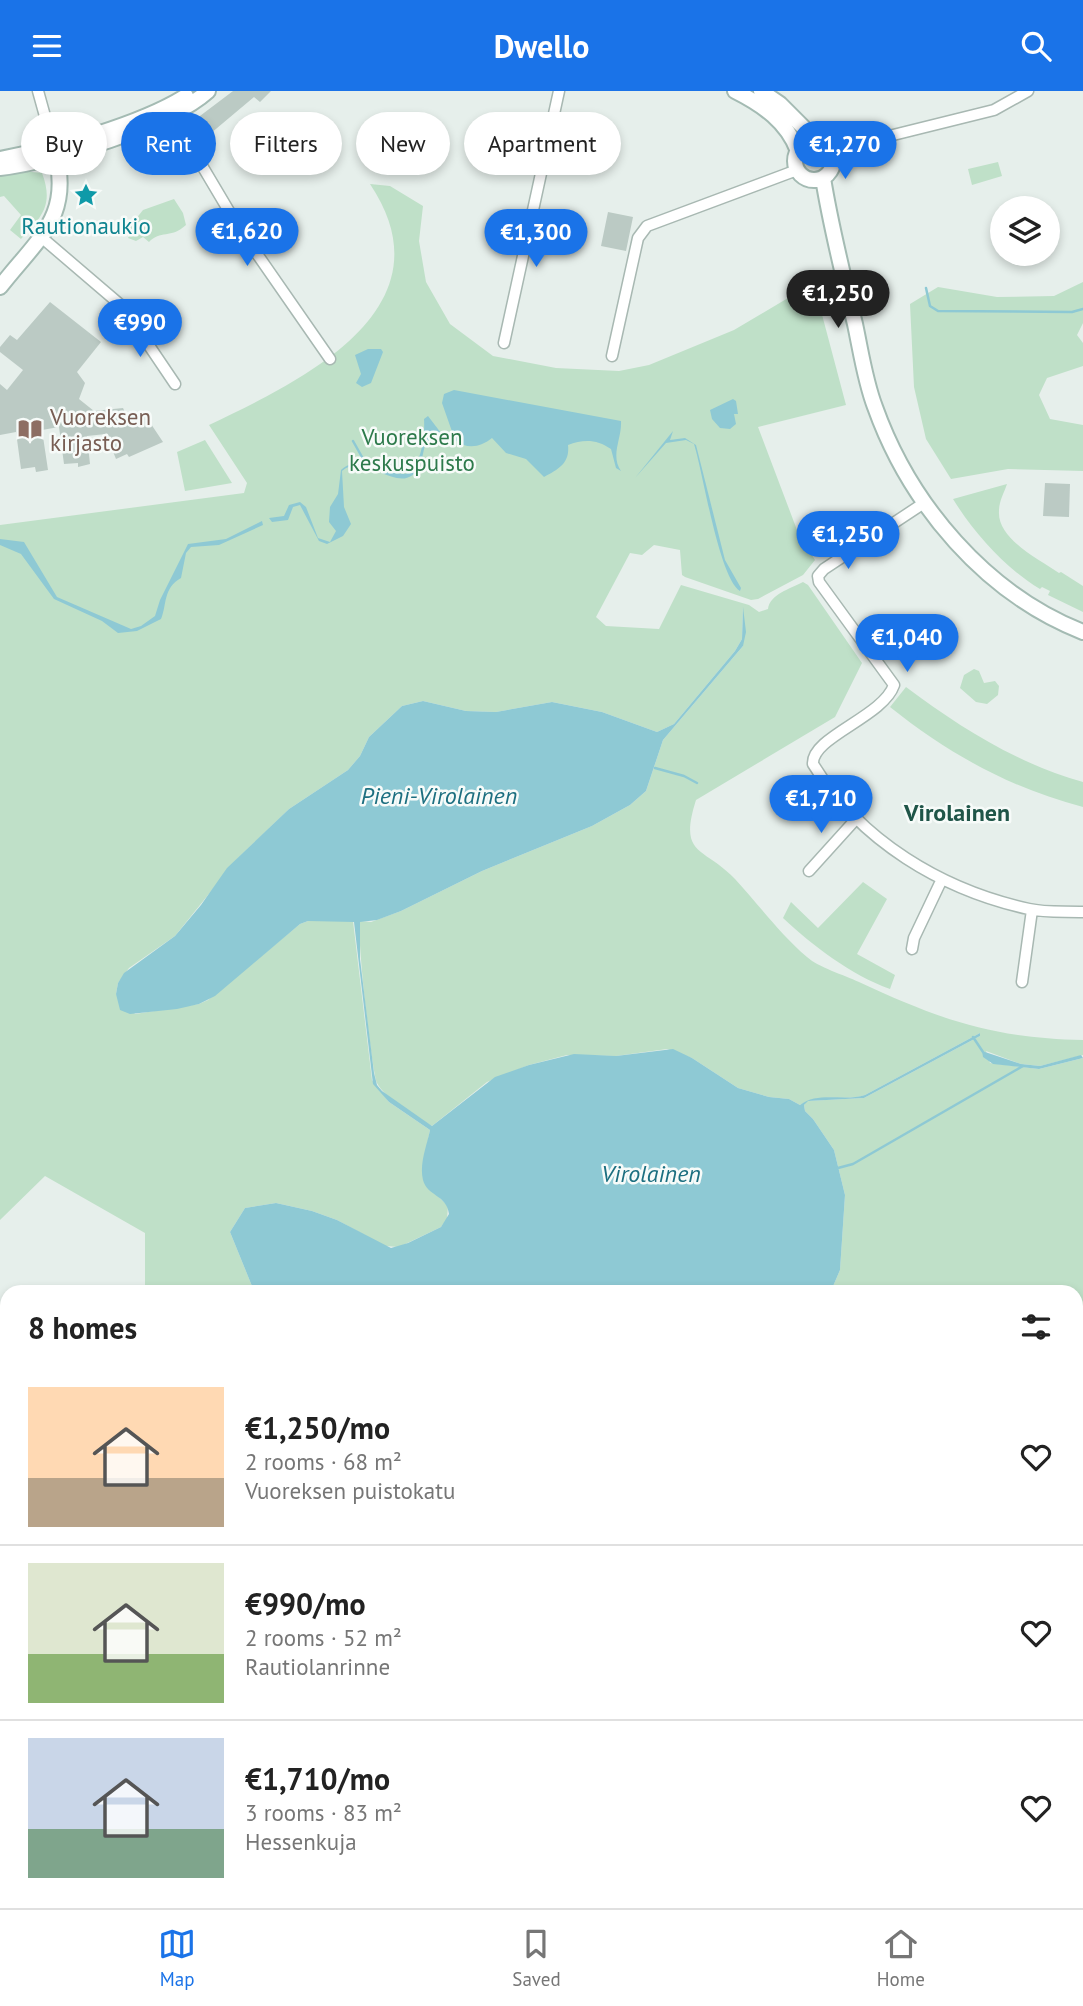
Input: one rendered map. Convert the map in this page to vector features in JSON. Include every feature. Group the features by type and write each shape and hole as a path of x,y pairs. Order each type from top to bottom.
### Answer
{"main road":[{"path":"170,112 193,91"},
{"path":"170,112 208,91"},
{"path":"735,91 751,99 786,127 798,151"},
{"path":"761,91 780,104 819,143"},
{"path":"819,143 825,145 833,156 830,173 818,179 797,170 795,160 804,145 819,143"},
{"path":"0,159 21,156"},
{"path":"0,168 21,161"},
{"path":"0,287 54,216 61,195 60,175"},
{"path":"818,179 874,406 892,446 924,503 973,560 1002,586 1032,607 1083,632"}],"street":[{"path":"37,91 43,112"},
{"path":"504,343 559,91"},
{"path":"833,156 873,140 994,110 1028,91"},
{"path":"612,356 638,238 651,223 797,170"},
{"path":"207,175 230,215 330,359"},
{"path":"40,236 123,307 175,384"},
{"path":"924,503 824,569 818,576 819,582 847,622 893,681 893,689 868,715 821,745 814,754 813,764 856,818 899,855 942,879 993,899 1032,910 1083,912"},
{"path":"809,871 856,818"},
{"path":"912,949 914,938 942,879"},
{"path":"1022,982 1032,910"}],"green space":[{"path":"998,162 1002,176 972,185 968,169"},
{"path":"13,170 21,171 21,175 43,175 47,194 44,210 21,239 10,230 21,215 4,196 0,197 0,172"},
{"name":"Vuoreksen keskuspuisto","path":"370,184 390,186 423,206 419,241 426,282 450,324 493,356 556,368 619,371 649,365 734,330 788,298 816,292 846,405 758,427 797,530 815,560 803,575 758,599 751,600 685,577 682,575 680,550 654,545 642,555 630,553 596,617 606,626 659,629 681,585 749,605 759,612 768,609 772,599 787,590 803,582 808,585 862,663 835,717 696,800 691,818 692,841 697,849 735,879 788,939 818,964 916,1007 968,1025 1021,1035 1083,1040 1083,1055 1040,1066 1021,1064 986,1051 990,1063 1039,1069 1083,1058 1083,1285 834,1285 840,1270 845,1195 834,1150 805,1111 804,1105 807,1102 800,1105 789,1099 769,1097 738,1088 692,1058 667,1049 616,1056 567,1055 529,1065 487,1082 432,1126 394,1101 377,1083 365,1002 360,921 371,922 401,911 482,871 592,826 630,805 646,791 663,740 743,646 743,607 742,639 735,651 674,724 657,732 602,712 552,702 496,712 466,711 423,701 402,706 369,737 360,756 348,770 289,809 237,859 175,936 129,968 118,983 116,994 135,1014 199,1004 208,1000 300,924 308,921 353,921 372,1080 389,1102 430,1130 423,1165 425,1184 448,1206 447,1219 441,1227 399,1247 385,1246 337,1220 312,1211 276,1203 245,1208 230,1232 252,1285 145,1285 145,1233 45,1176 0,1220 0,525 244,493 247,483 209,425 285,386 323,362 356,335 380,304 393,268 391,228","holes":["980,1033 980,1036 864,1098 808,1101 865,1095"]},
{"path":"174,199 183,213 186,225 175,232 157,236 149,242 143,237 136,241 128,238 131,233 127,230 143,210"},
{"path":"1083,282 1083,323 1077,335 1083,343 1083,366 1047,378 1039,395 1050,419 1083,425 1083,471 1008,469 951,479 926,439 914,387 910,304 938,287 997,297 1054,296"},
{"path":"205,440 232,483 185,491 177,452"},
{"path":"1007,484 999,511 1005,531 1031,555 1083,586 1083,612 1048,595 1050,591 1042,587 1040,589 1015,571 981,537 953,499"},
{"path":"974,669 979,671 984,683 995,681 999,686 998,695 987,704 976,702 960,688 964,675"},
{"path":"906,687 990,743 1035,765 1083,782 1083,807 1005,779 935,740 890,707"},
{"path":"863,882 887,899 857,954 895,975 890,989 833,959 783,918 791,902 818,928"}],"water":[{"path":"368,349 381,349 383,352 371,383 362,387 356,383 361,374 355,355"},
{"path":"454,390 621,421 616,459 621,471 616,468 611,449 595,442 568,445 567,456 562,465 544,477 526,459 506,453 492,438 483,444 464,445 455,440 442,403 444,394"},
{"path":"733,399 736,401 738,414 734,414 736,424 730,429 720,428 712,419 710,410"},
{"path":"428,416 441,433 426,443 421,462 413,475 395,478 362,466 352,466 342,471 344,507 351,524 343,536 327,544 319,541 300,505 293,507 288,520 272,522 269,518 284,516 289,505 300,502 306,507 318,538 330,542 336,531 329,522 330,507 338,494 341,470 358,463 400,474 409,473 420,455 424,419"},
{"path":"673,431 670,440 685,438 696,445 725,560 741,588 740,591 732,582 725,566 694,444 686,440 666,443 635,478"},
{"path":"262,521 263,525 219,545 191,547 186,553 181,578 168,591 161,619 137,631 118,633 102,621 54,599 21,554 0,545 0,539 24,542 57,597 131,629 141,626 155,616 160,600 188,544 226,539"},
{"name":"Pieni-Virolainen","path":"743,607 746,632 743,646 663,740 646,791 630,805 592,826 482,871 401,911 377,920 360,922 360,959 374,1073 377,1085 382,1091 432,1126 495,1077 574,1054 616,1056 673,1049 738,1088 769,1097 789,1099 800,1105 807,1101 815,1099 865,1095 980,1033 980,1036 864,1098 808,1101 804,1105 805,1111 834,1150 845,1195 840,1270 834,1285 252,1285 230,1232 245,1208 276,1203 312,1211 337,1220 391,1248 441,1227 449,1214 445,1203 428,1189 423,1180 423,1161 430,1130 389,1102 373,1084 354,922 308,921 300,924 215,996 199,1004 177,1009 130,1014 120,1010 116,994 124,973 175,936 227,868 289,809 348,770 360,756 369,737 402,706 423,701 466,711 496,712 552,702 602,712 657,732 674,724 742,639"},
{"path":"982,1051 1021,1064 1040,1066 1081,1055 1083,1058 1039,1069 993,1064 983,1057"}],"building":[{"path":"233,91 271,91 260,102 254,97 236,112 230,112 230,117 216,129 216,112 205,112"},
{"path":"608,212 633,217 626,251 601,246"},
{"path":"50,302 101,342 77,372 85,383 79,399 94,411 123,408 127,417 145,415 163,442 129,457 127,454 116,459 106,434 87,436 90,464 78,467 78,463 64,464 59,427 42,430 48,470 36,472 35,467 21,469 16,432 0,435 0,384 7,390 23,370 0,352 0,347 10,335 17,340"},
{"path":"1045,483 1070,484 1069,517 1043,516"}],"waterway":[{"path":"926,288 930,306 938,311 1072,312 1083,309"},
{"path":"353,441 362,457 360,462"},
{"path":"655,768 684,776 697,783"},
{"path":"973,1037 983,1052"},
{"path":"838,1168 853,1164 1023,1066"}],"place":[{"name":"Rautionaukio","path":"86,195"},
{"name":"Vuoreksen kirjasto","path":"30,429"}],"district":[{"name":"Virolainen","path":"957,812"}]}
